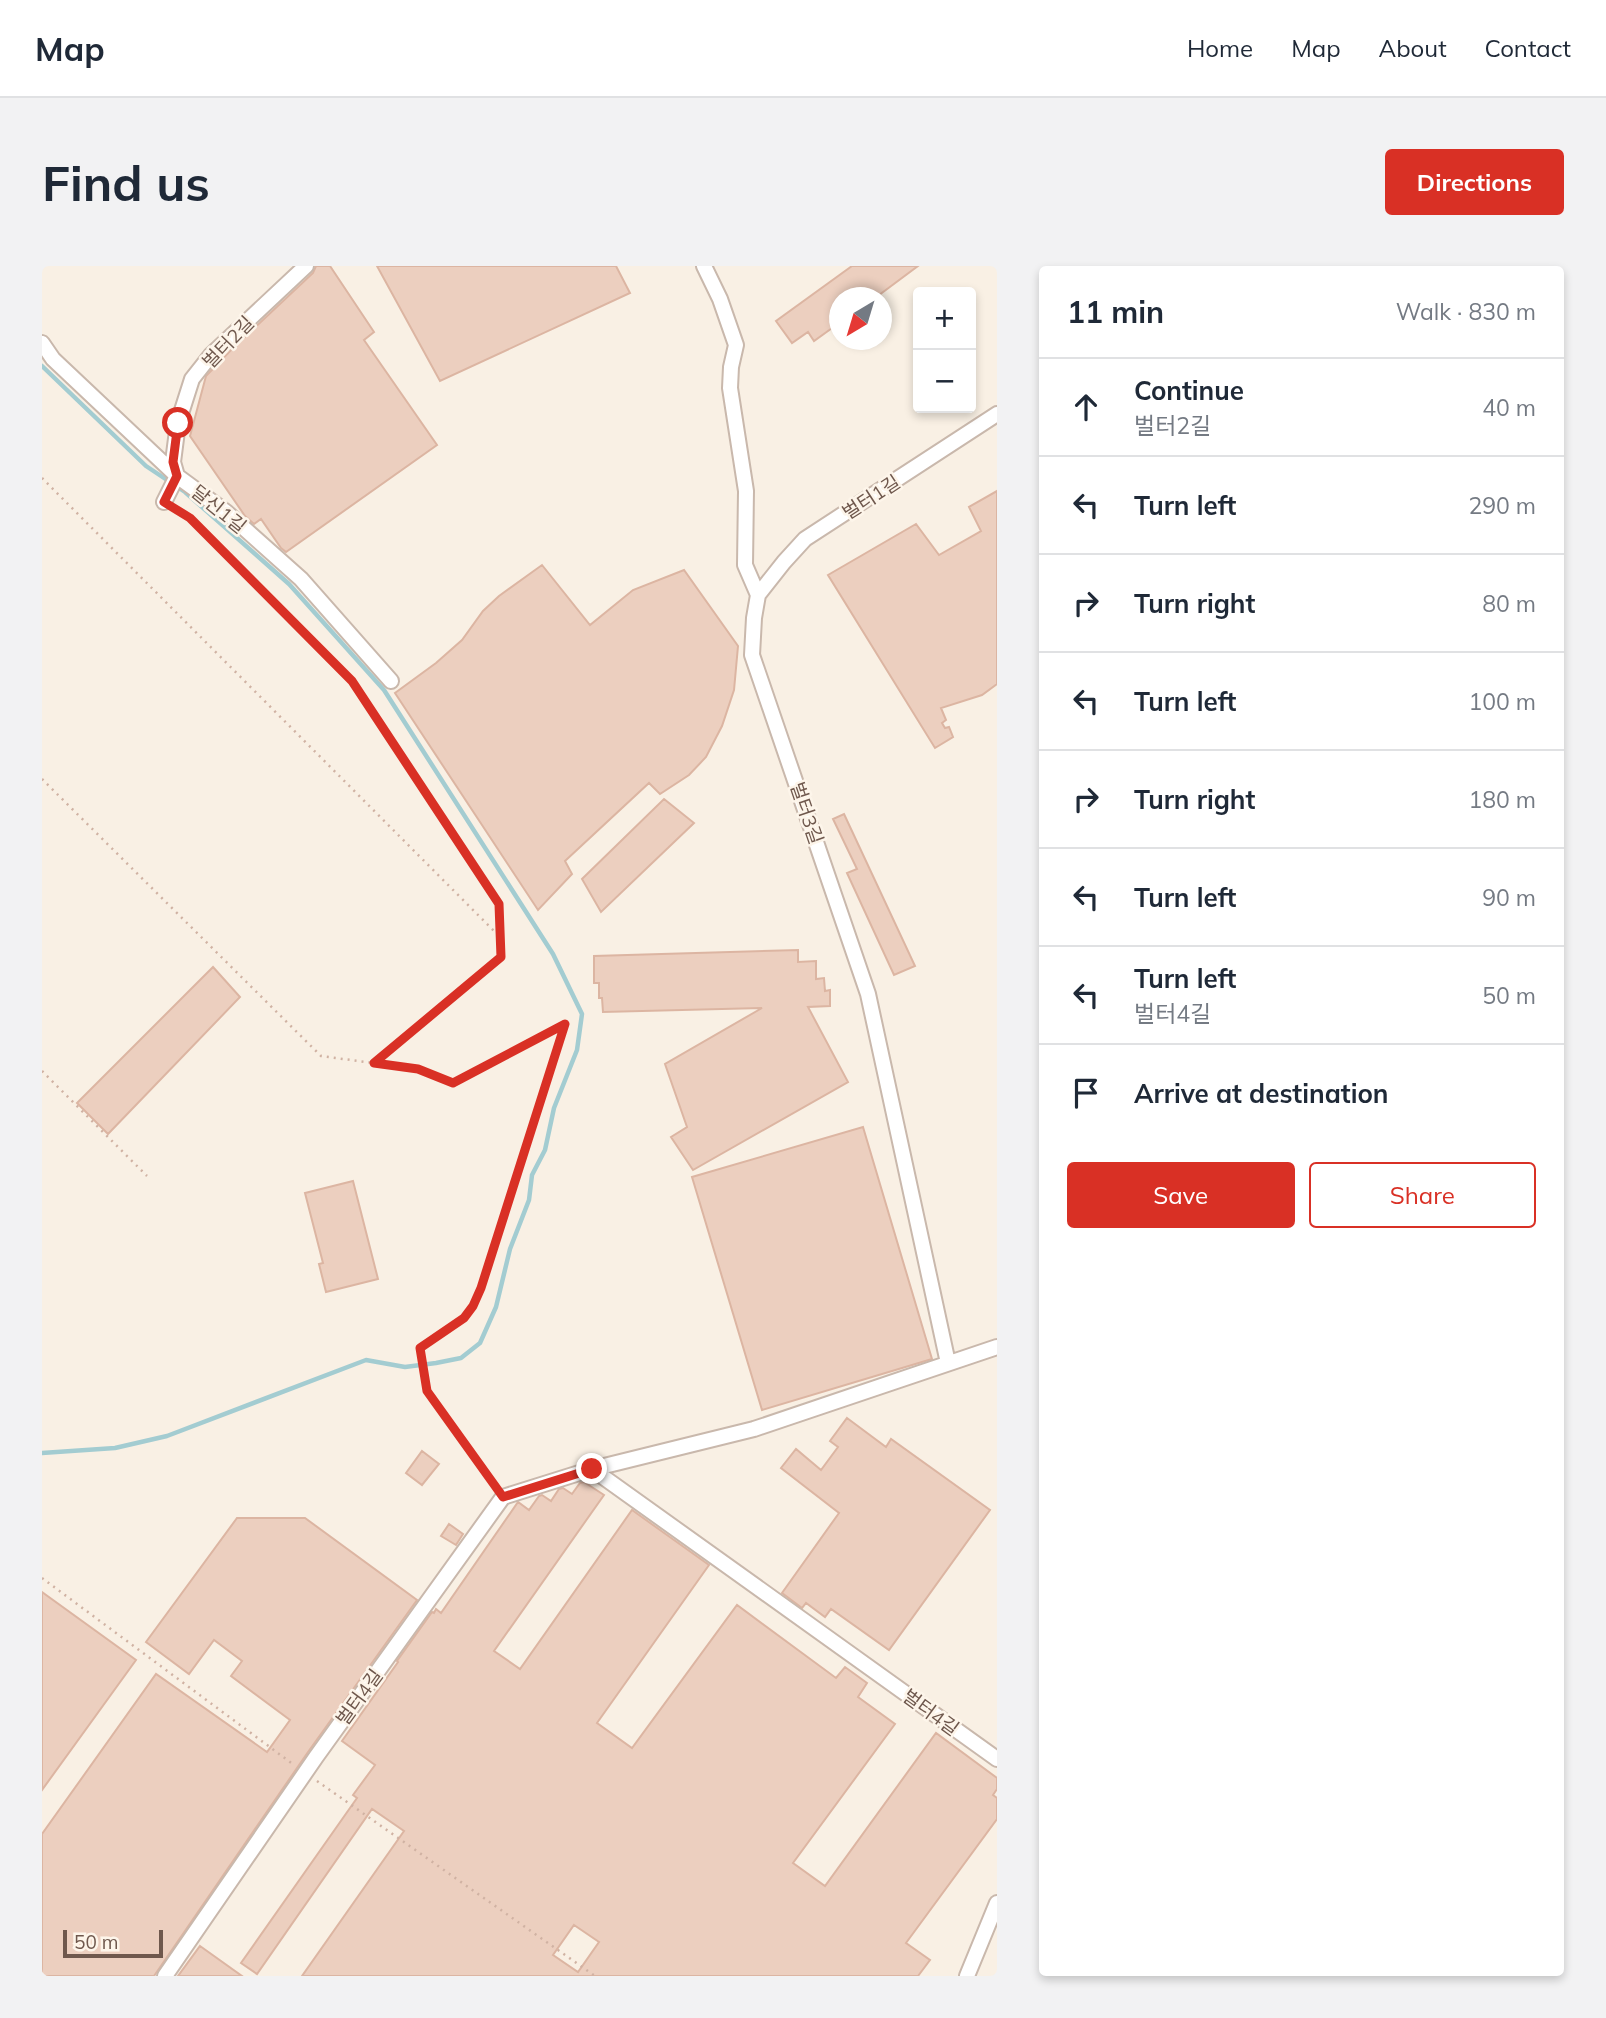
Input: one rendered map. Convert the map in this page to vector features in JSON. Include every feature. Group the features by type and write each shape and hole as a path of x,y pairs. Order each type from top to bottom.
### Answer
{"street":[{"name":"벌터2길","path":"177,476 173,462 178,423 192,379 211,355 306,266"},
{"name":"벌터3길","path":"704,266 720,299 736,345 730,388 746,491 745,565 758,595 752,655 868,994 948,1363"},
{"name":"달신1길","path":"42,343 53,359 177,476 226,512 301,579 391,681"},
{"name":"벌터1길","path":"758,595 805,539 997,414"},
{"path":"164,502 177,476"},
{"path":"503,1497 592,1469 754,1429 997,1347"},
{"name":"벌터4길","path":"592,1469 997,1759"},
{"name":"벌터4길","path":"164,1976 316,1757 503,1497"},
{"path":"967,1976 997,1903"}],"path":[{"path":"42,478 500,938"},
{"path":"164,502 190,518 352,681 499,904 501,957 374,1063"},
{"path":"42,779 321,1056 418,1069 453,1083 565,1024 473,1306 464,1318 420,1348 427,1391 503,1497"},
{"path":"42,1071 147,1176"}],"building":[{"path":"316,266 330,266 374,332 364,340 437,445 286,552 261,519 254,524 245,516 190,436 206,376 313,273"},
{"path":"377,266 616,266 630,293 440,381"},
{"path":"852,266 918,266 890,287 829,287 829,330 814,341 808,332 792,343 776,321"},
{"path":"997,491 997,684 982,695 941,708 946,720 942,723 945,728 949,727 953,737 935,748 828,575 916,524 939,555 981,531 969,507"},
{"path":"542,565 590,625 633,590 684,570 738,646 734,690 722,726 706,757 689,775 660,794 649,783 565,861 572,874 538,910 395,693 462,640 483,611 499,596"},
{"path":"664,799 694,823 601,912 582,879"},
{"path":"844,814 915,966 894,975 847,873 857,869 833,819"},
{"path":"798,950 798,962 816,961 816,979 824,978 825,991 830,990 830,1006 808,1007 848,1082 693,1170 671,1137 687,1127 665,1064 762,1008 603,1012 599,983 594,983 594,956"},
{"path":"213,967 240,997 108,1134 77,1103"},
{"path":"863,1127 932,1359 762,1410 692,1177"},
{"path":"353,1181 378,1279 326,1292 319,1264 323,1263 305,1193"},
{"path":"847,1418 886,1447 891,1439 990,1510 889,1650 831,1609 825,1617 806,1603 802,1608 782,1593 839,1513 781,1468 796,1449 821,1470 838,1447 830,1441"},
{"path":"422,1451 439,1464 422,1485 406,1473"},
{"path":"584,1482 604,1495 494,1651 520,1669 632,1510 709,1565 597,1723 632,1748 737,1605 836,1678 845,1667 867,1683 858,1697 895,1724 793,1863 825,1886 936,1733 997,1778 997,1789 993,1795 997,1798 997,1819 906,1943 930,1960 918,1976 302,1976 404,1831 372,1809 257,1974 241,1963 357,1798 353,1795 375,1765 342,1741 397,1661 432,1612 436,1609 441,1613 518,1502 529,1510 539,1496 551,1501 559,1489 563,1488 572,1494 580,1483","holes":["574,1925 599,1942 578,1972 553,1955"]},
{"path":"237,1518 305,1518 417,1600 308,1752 154,1976 42,1976 42,1834 156,1674 267,1752 290,1720 231,1676 242,1661 214,1640 189,1674 146,1642"},
{"path":"449,1524 463,1534 456,1545 441,1536"},
{"path":"42,1592 136,1660 42,1790"},
{"path":"200,1946 242,1976 178,1976"}],"waterway":[{"path":"42,366 146,466 185,492 289,584 384,690 553,954 582,1014 577,1050 554,1108 545,1150 532,1175 529,1200 510,1249 496,1307 480,1343 461,1358 436,1363 405,1367 366,1360 167,1436 115,1448 42,1453"}],"route":[{"path":"178,423 173,462 177,476 164,502 190,518 352,681 499,904 501,957 374,1063 418,1069 453,1083 565,1024 473,1306 464,1318 420,1348 427,1391 503,1497 592,1469"}]}
